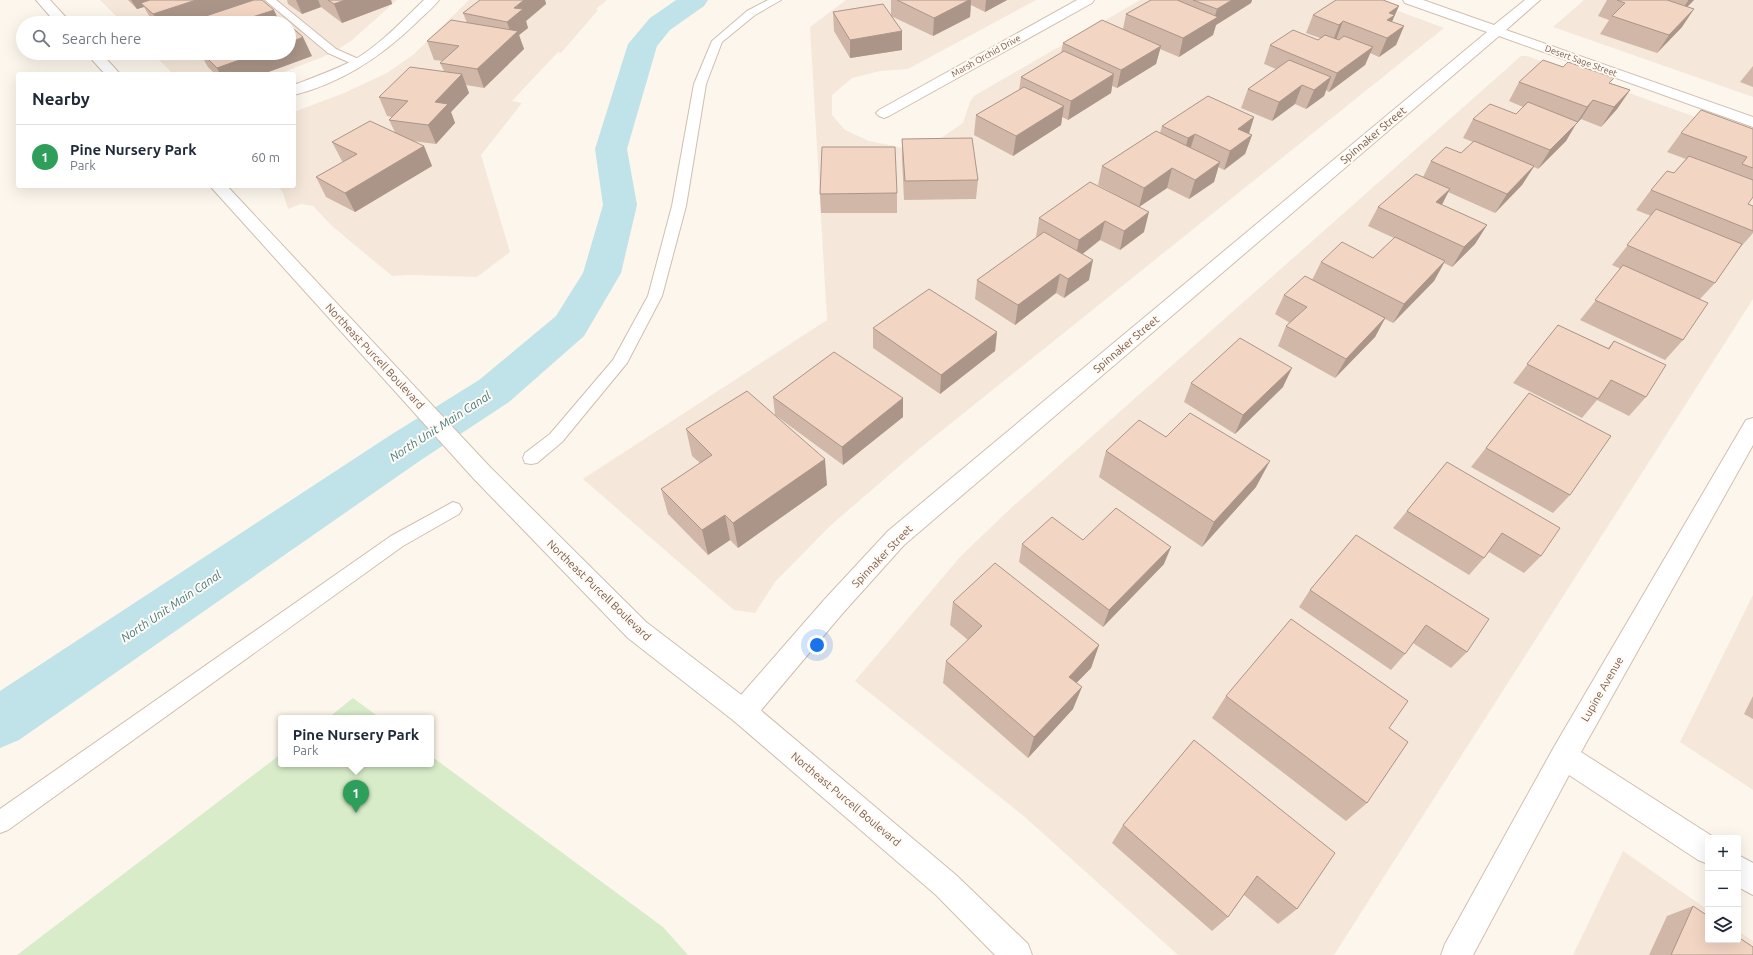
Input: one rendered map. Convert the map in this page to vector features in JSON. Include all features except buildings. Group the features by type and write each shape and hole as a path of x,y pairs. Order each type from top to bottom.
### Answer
{"street":[{"path":"42,0 57,16"},
{"path":"296,89 359,63 381,48 432,0"},
{"name":"Marsh Orchid Drive","path":"884,113 1087,0"},
{"name":"Desert Sage Street","path":"1410,0 1753,122"},
{"name":"Spinnaker Street","path":"743,712 833,607 896,538 1533,0"},
{"path":"100,60 111,72"},
{"name":"Northeast Purcell Boulevard","path":"220,188 482,473 637,630 743,712 946,884 1017,955"},
{"name":"Lupine Avenue","path":"1456,955 1564,756 1753,426"},
{"path":"1564,756 1705,848"},
{"path":"1740,871 1753,880"}],"lane":[{"path":"270,0 289,16"},
{"path":"531,458 556,438 619,363 648,310 655,296 678,206 700,84 717,40 751,13 776,0"},
{"path":"296,21 332,51 359,63"},
{"path":"0,822 397,540 453,509"}],"shaded area":[{"path":"100,0 397,0 351,41 325,56 284,72 171,72 159,60 296,60 296,16 116,16"},
{"path":"469,0 607,0 596,9 598,10 561,53 558,52 512,101 522,103 481,155 510,252 477,277 392,276 332,226 313,206 301,204 288,209 283,193 279,188 296,188 296,111 344,93 387,73 414,54"},
{"path":"846,0 1036,0 908,69 880,71 852,78 832,95 832,115 845,130 869,141 904,148 941,138 963,123 970,102 974,96 1140,0 1369,0 1444,28 919,449 830,526 775,582 755,613 734,610 583,479 827,320 810,27"},
{"path":"1584,0 1753,0 1753,97 1553,27"},
{"path":"1521,56 1527,56 1753,138 1753,299 1334,955 1178,955 1026,818 855,681 960,557 1010,509"},
{"path":"1753,595 1753,790 1680,742"},
{"path":"1623,851 1705,908 1705,943 1741,943 1741,933 1753,941 1753,955 1573,955"}],"green space":[{"path":"353,698 376,715 332,715"},
{"path":"278,756 278,767 434,767 434,758 663,927 688,955 17,955"}],"waterway":[{"name":"North Unit Main Canal","path":"0,722 405,448 494,391 570,326 602,273 620,205 611,149 643,44 660,24 694,0"}],"place":[{"name":"Pine Nursery Park","path":"356,813"}]}
